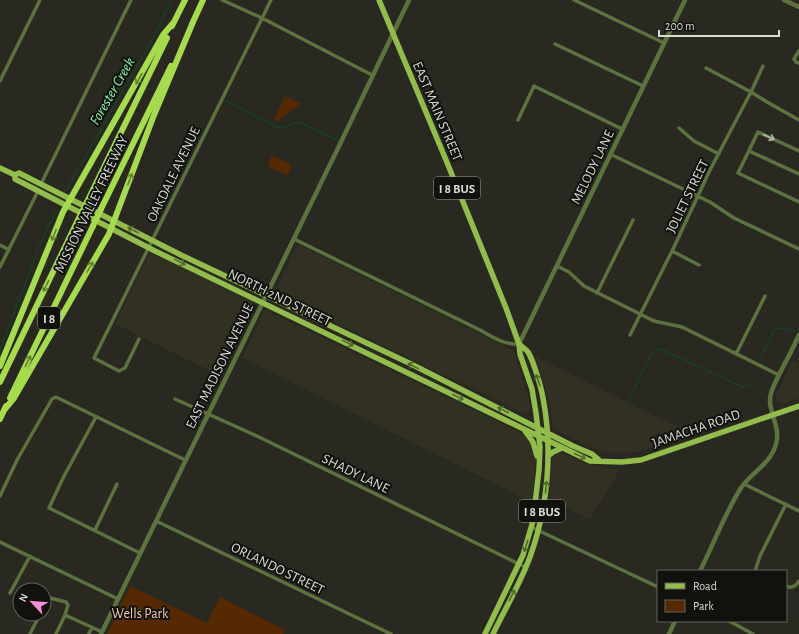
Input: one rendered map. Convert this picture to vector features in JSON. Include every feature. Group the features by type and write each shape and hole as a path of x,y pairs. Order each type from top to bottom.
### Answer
{"highway":[{"name":"MISSION VALLEY FREEWAY","path":"0,382 185,0"},
{"name":"MISSION VALLEY FREEWAY","path":"0,419 92,226 204,0"},
{"path":"0,366 63,212 164,35 174,22"},
{"path":"5,409 14,398 81,285 111,229 152,122 193,22"}],"main road":[{"name":"EAST MAIN STREET","path":"379,0 506,308 519,344 520,354 532,390 536,410 539,437 539,464 528,541 519,564 485,634"},
{"name":"NORTH 2ND STREET","path":"0,168 15,175 19,173 152,240 538,427"},
{"name":"NORTH 2ND STREET","path":"15,175 15,179 111,229 539,437"},
{"path":"19,181 24,180 36,186 41,184"},
{"path":"38,191 43,189 58,196 62,195"},
{"path":"326,333 335,330 342,331"},
{"name":"EAST MAIN STREET","path":"493,634 530,558 545,496 548,456 546,412 541,387 528,352 519,344"},
{"path":"389,363 396,362 400,359"},
{"path":"418,377 427,378 434,376"},
{"path":"431,384 448,383"},
{"name":"JAMACHA ROAD","path":"539,437 590,461 599,460 622,462 641,460 799,406"},
{"path":"523,420 527,420 532,417 536,410"},
{"name":"JAMACHA ROAD","path":"538,427 592,454 599,460"},
{"path":"524,430 533,442 539,464"},
{"path":"548,456 562,448"},
{"path":"500,605 506,607"}],"street":[{"path":"0,81 40,0"},
{"path":"41,184 131,0"},
{"path":"222,0 262,18 372,75"},
{"name":"OAKDALE AVENUE","path":"139,339 125,368 119,371 94,358 270,0"},
{"name":"EAST MADISON AVENUE","path":"102,633 409,0"},
{"path":"574,0 664,43"},
{"path":"679,0 684,1"},
{"path":"784,0 794,2 799,7"},
{"name":"MELODY LANE","path":"519,344 684,1"},
{"path":"555,44 644,86"},
{"path":"798,53 794,59 799,63"},
{"name":"JOLIET STREET","path":"630,335 763,66"},
{"path":"706,68 799,120"},
{"path":"518,120 534,86 622,129"},
{"path":"679,128 694,141 719,154"},
{"path":"799,151 758,132 738,173 799,202"},
{"path":"749,151 799,174"},
{"path":"610,154 710,202 734,218 799,249"},
{"path":"0,267 38,191"},
{"path":"598,293 633,220"},
{"path":"294,239 500,341 510,345 519,344"},
{"path":"0,246 9,250"},
{"path":"672,251 699,265"},
{"path":"556,266 569,272 584,286 654,321 682,328 779,376"},
{"path":"736,354 765,296"},
{"path":"700,570 739,491 770,458 776,444 778,435 774,414 770,405 770,398 773,388 799,335"},
{"path":"0,496 52,399 56,398 185,460"},
{"name":"SHADY LANE","path":"176,399 208,415 259,437 525,567"},
{"path":"96,417 63,478 49,508 140,552"},
{"path":"95,530 117,484"},
{"path":"744,484 799,511"},
{"path":"756,570 760,556 786,504"},
{"name":"ORLANDO STREET","path":"156,521 391,634"},
{"path":"531,527 657,587"},
{"path":"0,542 118,599"},
{"path":"10,593 30,556"},
{"path":"787,586 794,587 797,585 799,580"},
{"path":"52,598 66,602 68,605 56,634"},
{"path":"65,615 102,633"},
{"path":"30,634 36,622"},
{"path":"669,634 675,622"},
{"path":"731,622 753,634"},
{"path":"739,626 741,622"},
{"path":"89,634 92,627"}],"shaded area":[{"path":"298,244 514,351 529,400 530,411 525,414 274,293"},
{"path":"150,252 251,301 254,304 254,308 221,376 115,324"},
{"path":"265,310 532,438 537,452 532,502 242,358"},
{"path":"535,356 688,432 690,437 638,452 618,453 605,452 589,447 553,429 550,403"},
{"path":"792,360 799,363 799,398 783,404 776,401 776,396"},
{"path":"560,453 603,468 620,469 590,519 549,502 552,460 557,454"}],"green space":[{"path":"285,96 301,103 278,121 274,119"},
{"path":"274,156 290,164 291,167 288,174 269,167 268,164 271,157"},
{"name":"Wells Park","path":"130,586 207,623 220,597 285,630 283,634 107,634"}],"waterway":[{"name":"Forester Creek","path":"66,191 154,36 171,0"},
{"path":"223,99 276,127 286,127 293,123 299,122 339,141"},
{"name":"Forester Creek","path":"0,350 39,247 55,212"},
{"path":"760,358 774,330 781,328 795,331"},
{"path":"628,402 651,355 657,349 661,349 742,387 748,385 750,382"}]}
